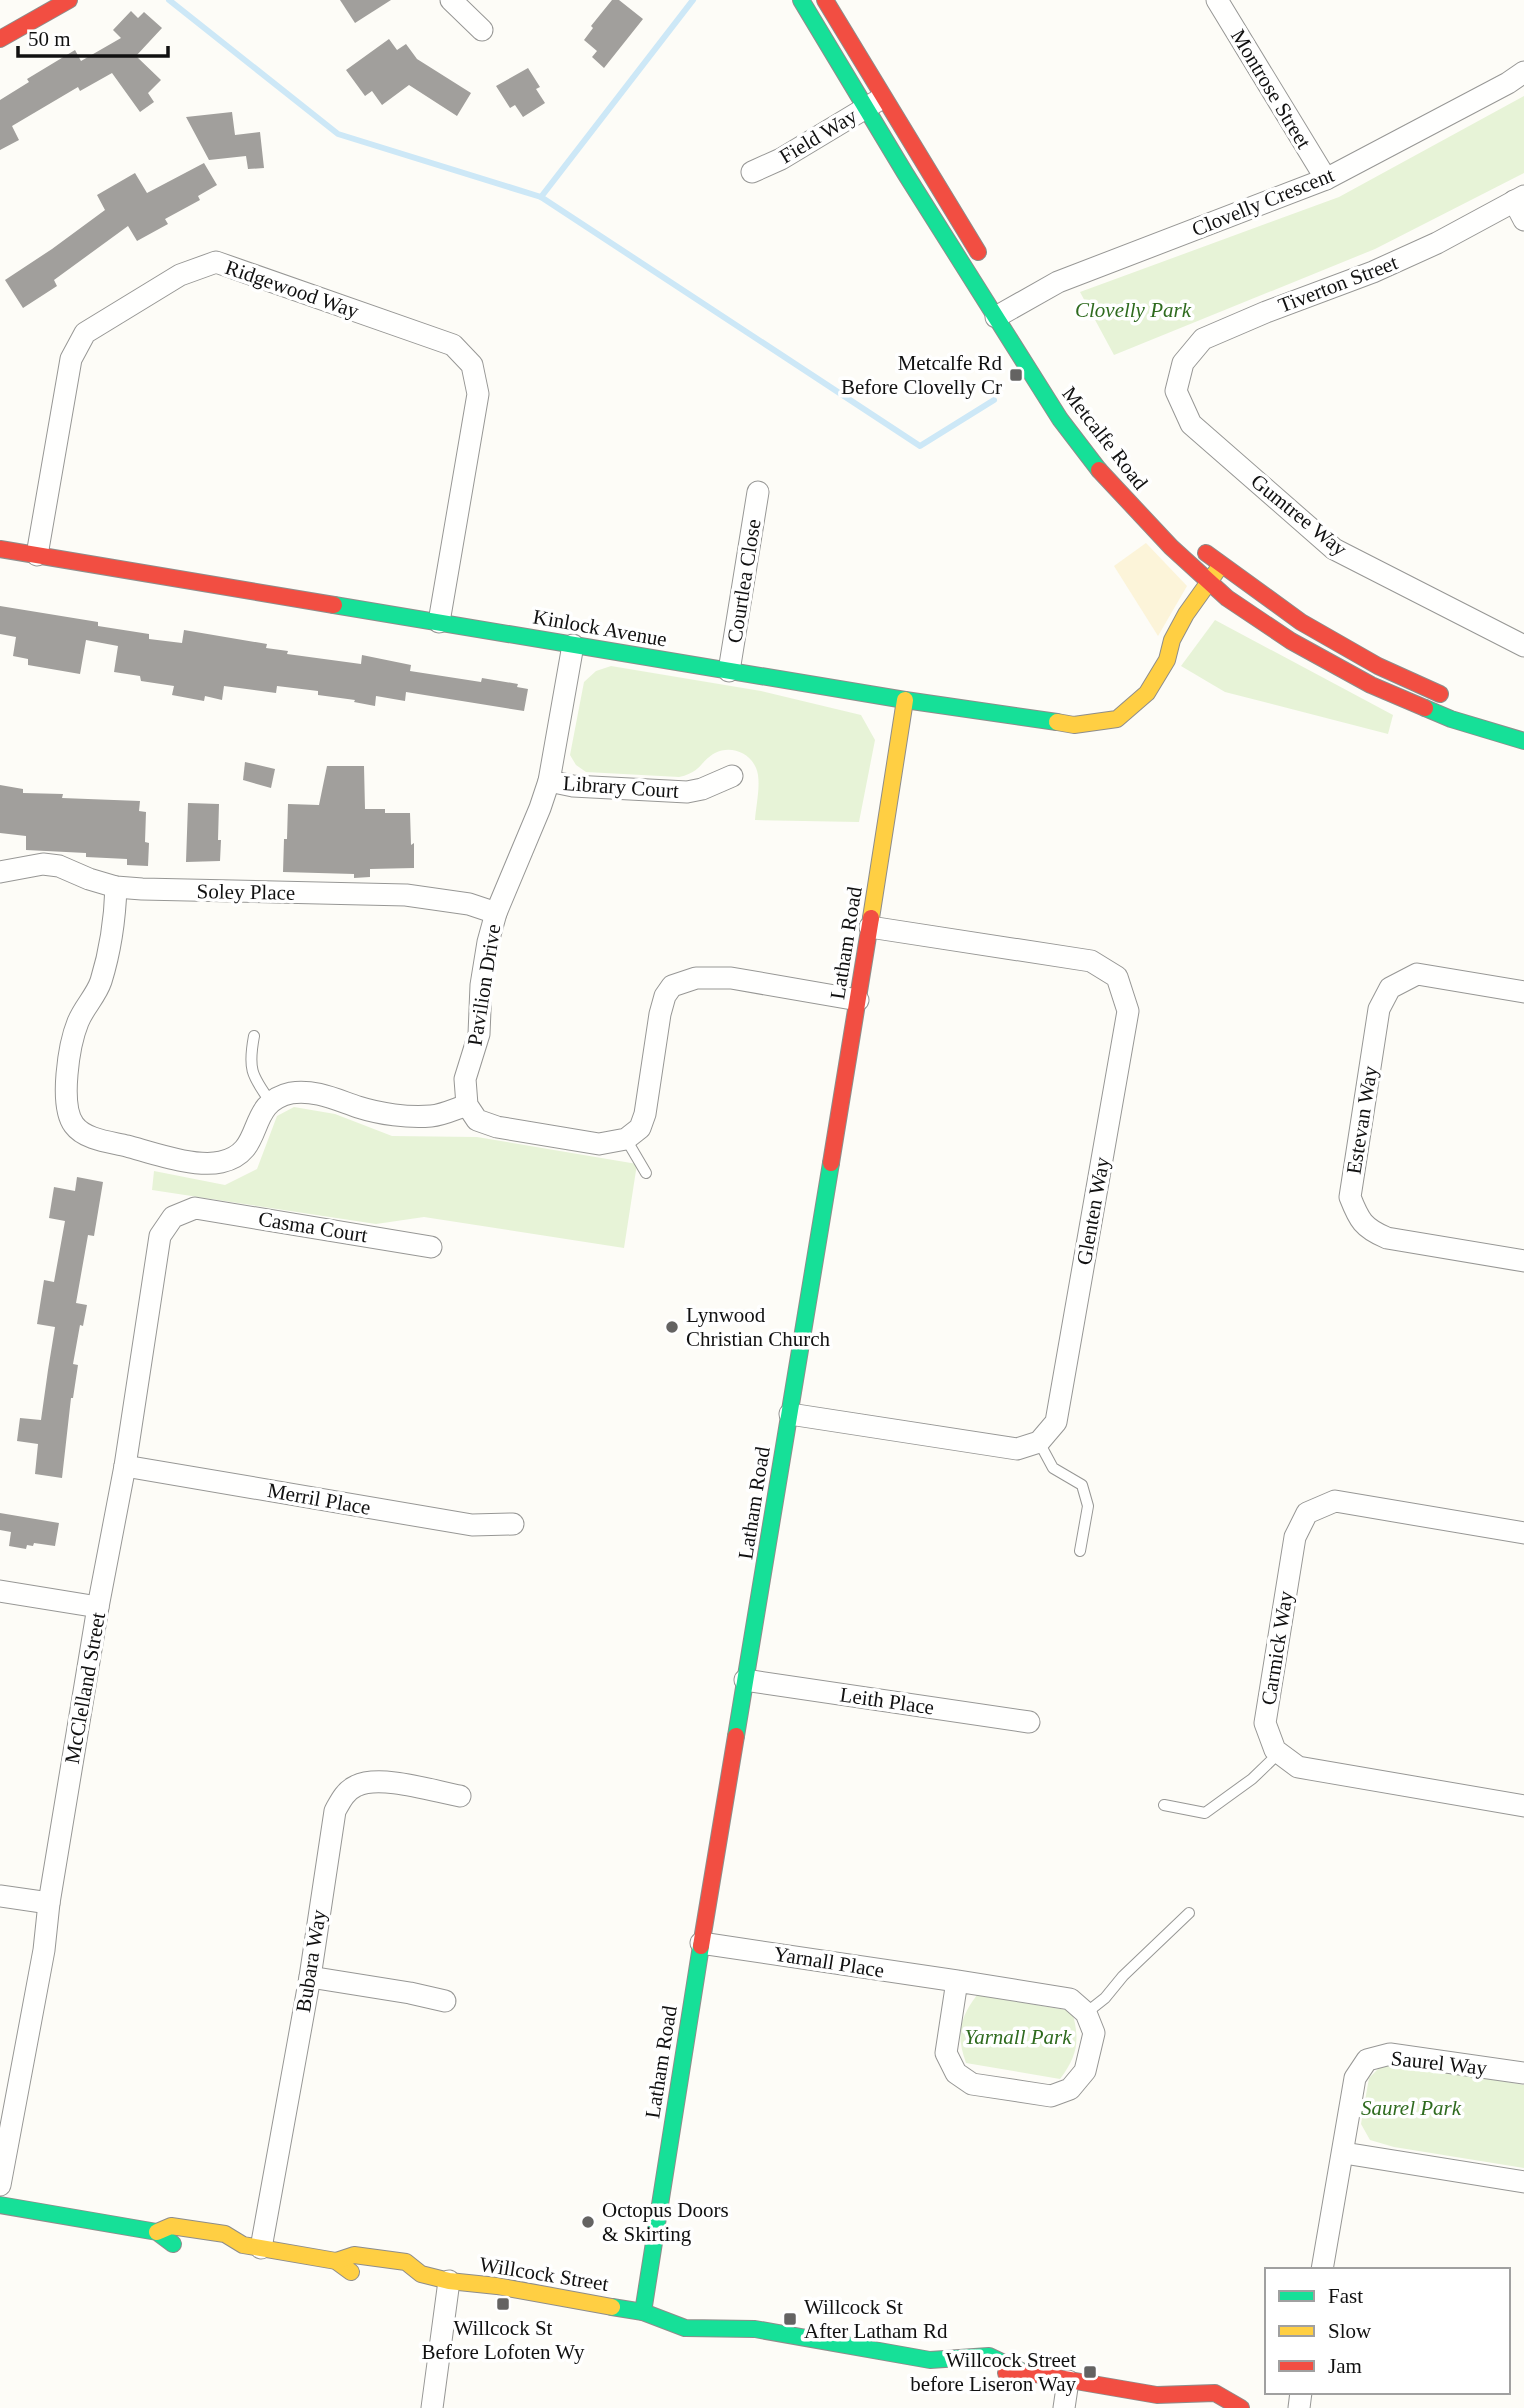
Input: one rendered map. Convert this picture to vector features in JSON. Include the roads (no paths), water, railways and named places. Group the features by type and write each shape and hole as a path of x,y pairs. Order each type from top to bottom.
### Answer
{"street":[{"path":"0,38 69,0"},
{"path":"451,0 482,30"},
{"name":"Metcalfe Road","path":"801,0 875,102 982,260"},
{"name":"Metcalfe Road","path":"825,0 875,102 1007,309 1060,419 1109,483 1171,547 1209,581 1223,602 1371,685 1451,719 1524,741"},
{"name":"Montrose Street","path":"1217,0 1326,179"},
{"name":"Clovelly Crescent","path":"1007,309 1058,282 1326,179 1524,72"},
{"name":"Field Way","path":"752,172 781,159 875,102"},
{"path":"1519,198 1524,220"},
{"name":"Tiverton Street","path":"1176,391 1183,363 1203,339 1373,272 1437,243 1519,198"},
{"name":"Ridgewood Way","path":"37,555 71,359 85,333 180,275 216,262 453,345 472,365 478,394 439,622"},
{"name":"Gumtree Way","path":"1176,391 1191,424 1334,549 1524,646"},
{"name":"Metcalfe Road","path":"1121,470 1184,536 1242,582 1301,622 1367,660 1455,700"},
{"name":"Courtlea Close","path":"729,671 758,492"},
{"name":"Kinlock Avenue","path":"0,549 905,700 1074,725 1117,719 1146,693 1167,660 1180,650 1194,632"},
{"name":"Kinlock Avenue","path":"1167,660 1171,640 1221,565"},
{"path":"1223,602 1242,582"},
{"name":"Pavilion Drive","path":"467,1105 465,1079 479,1034 481,985 488,942 496,913 549,781 573,645"},
{"name":"Latham Road","path":"643,2312 905,700"},
{"name":"Library Court","path":"549,781 573,786 687,792 733,776"},
{"name":"Soley Place","path":"0,872 43,863 59,866 116,887 142,890 406,895 469,904 496,913"},
{"path":"116,887 103,974 97,993 78,1020 71,1045 67,1109 74,1126 91,1137 176,1160 219,1163 240,1156 254,1138 257,1120 270,1101 293,1093 330,1096 358,1107 396,1115 431,1116 467,1105 477,1120 497,1128 599,1144 626,1139 640,1128 645,1114 660,1014 665,996 673,986 696,978 731,978 858,1000"},
{"name":"Glenten Way","path":"870,927 1091,961 1117,976 1128,1011 1056,1422 1039,1442"},
{"name":"Estevan Way","path":"1524,992 1417,974 1391,988 1379,1009 1350,1197 1359,1221 1387,1238 1524,1261"},
{"name":"Casma Court","path":"195,1208 430,1247"},
{"name":"McClelland Street","path":"0,2186 44,1950 49,1903 98,1607 125,1466 160,1236 173,1217 195,1208"},
{"path":"790,1414 1017,1449 1039,1442"},
{"name":"Merril Place","path":"125,1466 472,1525 513,1524"},
{"name":"Carmick Way","path":"1279,1753 1275,1750 1265,1723 1295,1537 1307,1513 1335,1501 1524,1533"},
{"path":"0,1591 98,1607"},
{"name":"Leith Place","path":"746,1680 1029,1722"},
{"path":"1279,1753 1298,1767 1524,1806"},
{"name":"Bubara Way","path":"252,2247 310,1978 335,1811 344,1796 355,1786 371,1782 460,1796"},
{"path":"0,1896 49,1903"},
{"name":"Yarnall Place","path":"701,1943 1070,1999 1086,2013"},
{"path":"310,1978 445,2001"},
{"path":"957,1981 946,2053 956,2073 972,2084 1051,2096 1070,2089 1085,2071 1094,2033 1086,2013"},
{"name":"Saurel Way","path":"1322,2268 1355,2078 1367,2060 1390,2054 1524,2073"},
{"path":"1344,2153 1524,2182"},
{"name":"Willcock Street","path":"0,2205 158,2232 172,2226 225,2234 252,2247 336,2261 353,2273 365,2275"},
{"name":"Willcock Street","path":"158,2232 171,2244 184,2245"},
{"name":"Willcock Street","path":"224,2251 252,2247"},
{"name":"Willcock Street","path":"336,2261 354,2255 406,2262 421,2274 449,2281 497,2286 643,2312 685,2328 755,2329 930,2360 989,2356 1023,2372 1068,2381 1157,2395 1215,2393 1241,2408"},
{"path":"403,2281 421,2274"},
{"path":"432,2408 449,2281"},
{"name":"Willcock Street","path":"660,2317 699,2312"},
{"name":"Willcock Street","path":"722,2312 755,2329"},
{"name":"Willcock Street","path":"930,2360 949,2372 1023,2372"},
{"path":"1064,2408 1068,2381"},
{"name":"Willcock Street","path":"1157,2395 1178,2408"}],"lane":[{"path":"254,1036 249,1062 252,1073 270,1101"},
{"path":"626,1139 646,1173"},
{"path":"1039,1442 1053,1468 1082,1485 1088,1506 1080,1551"},
{"path":"1164,1805 1205,1813 1252,1779 1279,1753"},
{"path":"1086,2013 1105,1998 1122,1976 1189,1913"}],"waterway":[{"path":"169,0 338,134 541,197 920,446 994,400"},
{"path":"541,197 693,0"}],"place":[{"name":"Metcalfe Rd Before Clovelly Cr","path":"1016,375"},
{"name":"Lynwood Christian Church","path":"672,1327"},
{"name":"Octopus Doors & Skirting","path":"588,2222"},
{"name":"Willcock St Before Lofoten Wy","path":"503,2304"},
{"name":"Willcock St After Latham Rd","path":"790,2319"},
{"name":"Willcock Street before Liseron Way","path":"1090,2372"}],"park label":[{"name":"Clovelly Park","path":"1133,310"},
{"name":"Yarnall Park","path":"1018,2037"},
{"name":"Saurel Park","path":"1411,2108"}]}
